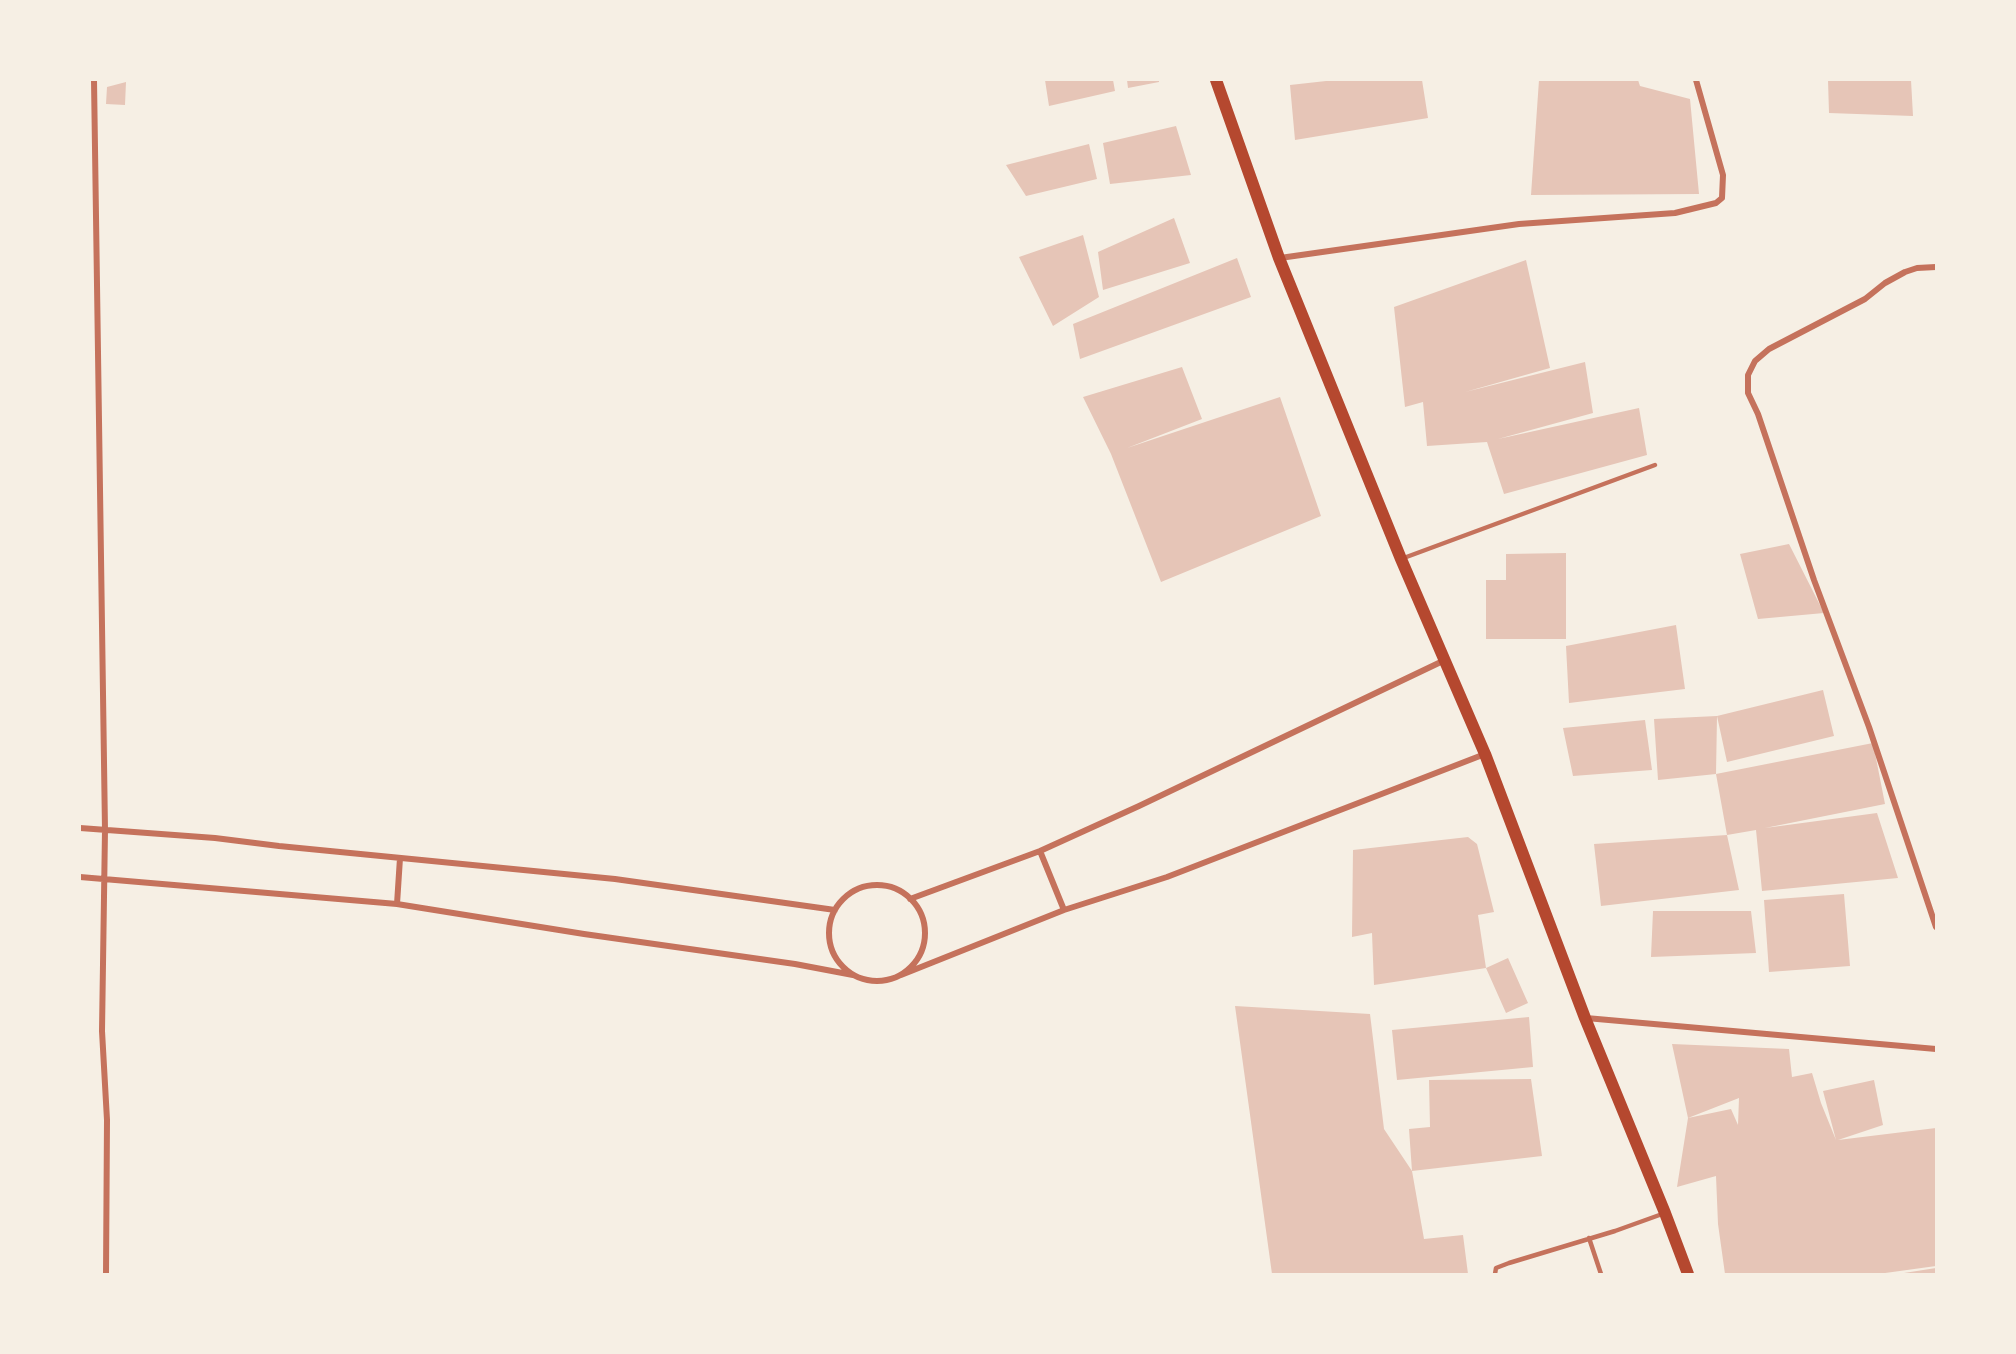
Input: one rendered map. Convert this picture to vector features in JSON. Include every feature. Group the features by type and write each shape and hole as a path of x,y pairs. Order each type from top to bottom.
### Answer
{"main road":[{"path":"1216,80 1279,258 1401,559 1485,754 1585,1018 1688,1275"}],"street":[{"path":"94,80 105,830 102,1031 107,1120 106,1275"},
{"path":"1279,258 1519,224 1675,213 1716,203 1722,198 1723,175 1696,80"},
{"path":"1936,267 1917,268 1905,272 1864,298 1769,349 1755,361 1748,375 1748,393 1758,414 1814,580 1869,727 1936,927"},
{"path":"910,898 1040,851 1150,801 1444,660"},
{"path":"80,877 397,904 853,975 865,980 877,981 901,975 1064,910 1167,877 1485,754"},
{"path":"80,828 206,837 615,879 835,910"},
{"path":"1040,851 1064,910"},
{"path":"397,904 400,858"},
{"path":"853,975 843,967 831,946 831,922 835,910 852,892 876,885 900,891 910,898 923,920 923,945 911,967 901,975"},
{"path":"1585,1018 1936,1049"}],"lane":[{"path":"1401,559 1655,465"},
{"path":"1495,1275 1496,1268 1665,1213"},
{"path":"1589,1238 1601,1275"}],"building":[{"path":"1045,80 1113,80 1115,91 1049,106"},
{"path":"1127,80 1159,80 1159,82 1128,88"},
{"path":"1335,80 1422,80 1428,118 1295,140 1290,85"},
{"path":"1539,80 1638,80 1640,86 1690,99 1699,194 1531,195"},
{"path":"1828,80 1911,80 1913,116 1829,113"},
{"path":"126,82 125,105 106,104 107,87"},
{"path":"1176,126 1191,175 1110,184 1103,143"},
{"path":"1089,144 1097,179 1026,196 1006,165"},
{"path":"1174,218 1190,263 1103,290 1098,252"},
{"path":"1083,235 1099,297 1053,326 1019,257"},
{"path":"1237,258 1251,297 1080,359 1073,324"},
{"path":"1526,260 1550,368 1465,392 1585,362 1593,413 1498,439 1639,408 1647,455 1504,494 1487,442 1427,446 1423,402 1405,407 1394,307"},
{"path":"1182,367 1202,419 1127,448 1280,397 1321,516 1161,582 1111,454 1083,397"},
{"path":"1789,544 1824,613 1758,619 1740,554"},
{"path":"1566,553 1566,639 1486,639 1486,580 1506,580 1506,554"},
{"path":"1676,625 1685,689 1569,703 1566,646"},
{"path":"1823,690 1834,736 1727,762 1717,716"},
{"path":"1717,716 1716,774 1658,780 1654,719"},
{"path":"1645,720 1652,770 1573,776 1563,728"},
{"path":"1873,743 1885,804 1765,828 1877,813 1898,878 1762,891 1756,830 1727,835 1716,774"},
{"path":"1727,835 1739,890 1601,906 1594,844"},
{"path":"1468,837 1477,844 1494,912 1478,915 1486,968 1374,985 1372,933 1352,937 1353,850"},
{"path":"1844,894 1850,966 1769,972 1764,900"},
{"path":"1653,911 1751,911 1756,953 1651,957"},
{"path":"1508,958 1528,1003 1506,1013 1486,968"},
{"path":"1235,1006 1370,1014 1384,1129 1412,1171 1424,1239 1463,1235 1468,1274 1272,1274"},
{"path":"1529,1017 1533,1067 1397,1080 1392,1030"},
{"path":"1672,1044 1789,1049 1792,1077 1812,1073 1836,1140 1823,1091 1874,1080 1883,1125 1838,1140 1936,1128 1936,1266 1878,1274 1725,1274 1718,1224 1716,1176 1677,1187 1688,1118","holes":["1739,1098 1738,1125 1731,1109 1688,1118"]},
{"path":"1531,1079 1542,1156 1412,1171 1409,1129 1430,1127 1429,1080"},
{"path":"1936,1268 1936,1274 1904,1274 1904,1273"}]}
